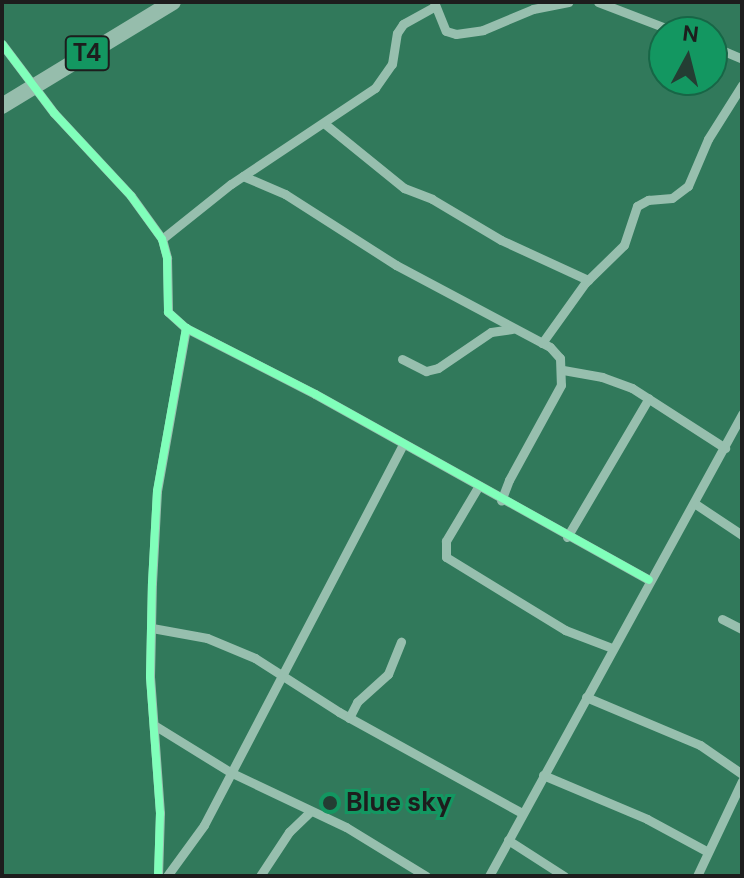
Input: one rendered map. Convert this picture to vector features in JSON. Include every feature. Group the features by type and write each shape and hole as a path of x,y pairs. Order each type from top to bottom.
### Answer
{"highway":[{"name":"T4","path":"2,106 173,2"}],"street":[{"path":"162,239 243,176 375,88 392,64 397,33 403,24 435,4 446,31 456,34 483,30 533,5 568,2"},
{"path":"598,2 648,21"},
{"path":"2,44 131,196 162,239 167,258 168,312 186,328 649,580"},
{"path":"542,343 588,280 630,237 637,206 648,200 672,198 688,186 708,139 742,85"},
{"path":"325,124 404,188 432,199 501,240 588,280"},
{"path":"243,176 285,194 385,258 542,343 560,358 563,370 555,399 519,460 501,501"},
{"path":"158,876 160,813 152,628 157,491 186,328"},
{"path":"402,359 426,371 438,368 491,332 512,329"},
{"path":"563,370 602,377 649,398 725,448"},
{"path":"567,537 649,398"},
{"path":"489,876 742,414"},
{"path":"167,876 204,825 403,444"},
{"path":"478,487 446,541 446,557 565,630 612,648"},
{"path":"694,503 742,535"},
{"path":"722,619 742,629"},
{"path":"152,628 187,633 234,648 349,718 522,813"},
{"path":"349,718 357,702 388,674 401,642"},
{"path":"586,697 700,745 742,774"},
{"path":"154,725 230,772 346,827 426,876"},
{"path":"543,775 647,819 708,852"},
{"path":"697,876 742,781"},
{"path":"260,876 289,832 311,811"},
{"path":"508,840 564,876"}],"cycle path":[{"path":"2,44 54,113 131,196 162,239 167,258 168,312 186,328 315,394 649,580"},
{"path":"158,876 160,813 150,676 152,583 157,491 186,328"}],"place":[{"name":"Blue sky","path":"330,803"}]}
